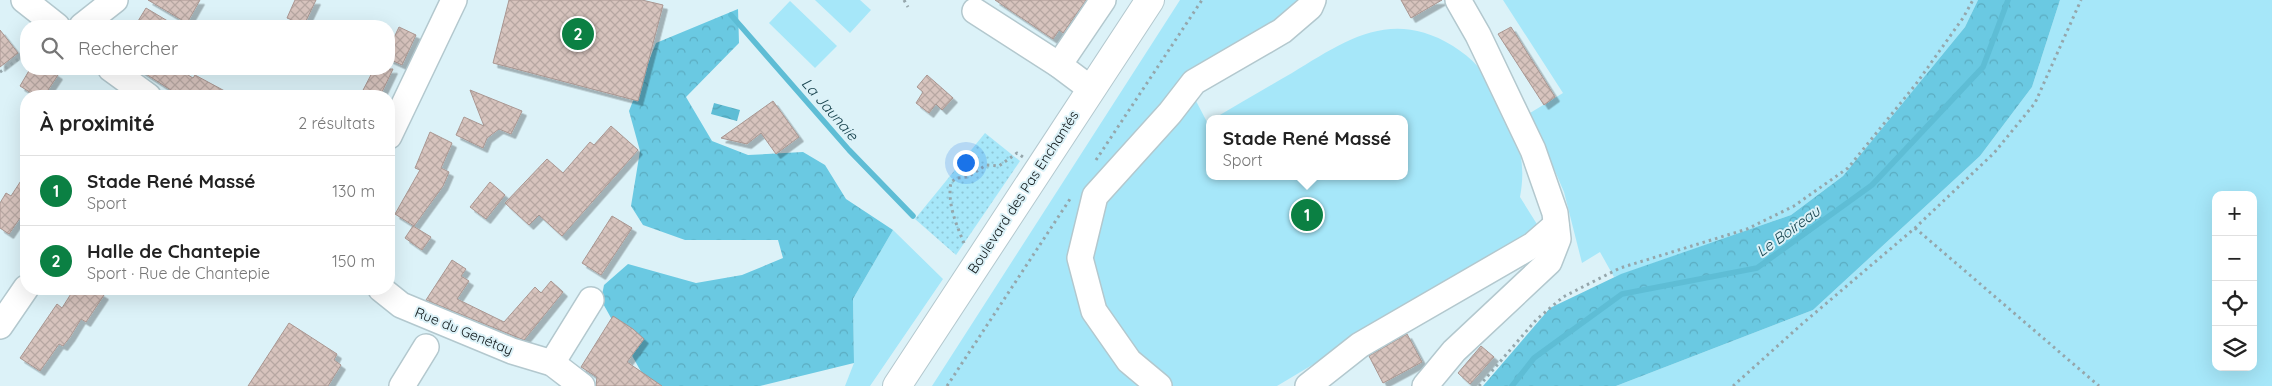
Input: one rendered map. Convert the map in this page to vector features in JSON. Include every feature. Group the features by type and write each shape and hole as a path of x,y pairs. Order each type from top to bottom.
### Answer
{"main road":[{"name":"Boulevard des Pas Enchantés","path":"897,386 1150,0"}],"street":[{"path":"24,0 49,20"},
{"path":"90,20 115,0"},
{"path":"395,123 454,0"},
{"path":"1059,64 1103,0"},
{"path":"1159,386 1129,361 1094,311 1080,258 1095,196 1170,113 1194,82 1282,32 1310,7 1313,0"},
{"path":"1425,386 1454,351 1549,262 1558,240 1556,225 1533,150 1478,35 1458,0"},
{"path":"975,11 1059,64 1091,89"},
{"path":"119,75 140,90"},
{"path":"1308,386 1360,345 1533,245 1556,225"},
{"path":"0,326 21,295"},
{"name":"Rue du Genétay","path":"388,295 401,305 512,351 552,363 582,386"},
{"path":"552,363 591,300"},
{"path":"402,386 426,347"}],"path":[{"path":"904,0 908,7"},
{"path":"1479,386 1548,307 1563,297 1620,268 1747,229 1794,206 1848,168 1916,84 1963,18 1973,0"},
{"path":"1733,386 1802,324 1915,228 1994,154 2036,103 2081,0"},
{"path":"0,72 20,58"},
{"path":"967,252 954,219 949,190 950,182 957,178 968,177 986,165 999,166 1017,152 1027,160"},
{"path":"1915,228 2099,386"}],"shaded area":[{"path":"815,0 860,0 871,10 850,33"},
{"path":"1180,0 1303,0 1296,11 1185,80 1206,120 1206,180 1408,180 1408,115 1220,115 1331,50 1350,40 1370,33 1389,29 1409,30 1430,35 1453,46 1472,61 1488,79 1496,93 1514,131 1521,155 1522,182 1520,197 1540,229 1277,386 932,386"},
{"path":"1503,0 1978,0 1965,27 1843,176 1791,215 1614,277 1600,252 1582,263 1564,192 1530,113 1563,93"},
{"path":"2060,0 2272,0 2272,386 1616,386 1813,310 1980,156 2032,87"},
{"path":"790,1 837,46 815,68 769,23"},
{"path":"985,133 1020,161 956,255 915,219"},
{"path":"893,230 943,279 870,386 845,386 854,363 853,299"}],"green space":[{"path":"1978,0 2060,0 2032,87 1980,156 1813,310 1616,386 1483,386 1550,308 1621,274 1791,215 1843,176 1965,27"},
{"path":"738,9 739,43 686,97 712,141 748,155 803,152 825,165 846,199 893,230 853,299 854,363 760,386 662,386 644,377 601,300 604,285 628,264 696,283 742,275 783,258 778,240 685,240 643,225 631,206 640,151 629,111 656,43"}],"water":[{"path":"714,103 740,110 737,121 711,114"}],"building":[{"path":"148,0 200,0 189,20 182,20"},
{"path":"295,0 316,0 306,20 287,18"},
{"path":"509,0 642,0 663,5 638,101 493,63"},
{"path":"995,0 1086,0 1063,33 1059,30 1053,39"},
{"path":"1401,0 1442,0 1411,18"},
{"path":"146,8 166,20 139,20"},
{"path":"399,27 416,35 402,65 395,62 395,35"},
{"path":"1511,27 1555,97 1544,105 1498,34"},
{"path":"0,30 18,53 0,67"},
{"path":"26,75 58,75 48,90 26,90 20,86"},
{"path":"147,75 188,75 193,78 195,75 223,90 175,90 171,90"},
{"path":"371,75 390,75 383,90 363,90"},
{"path":"927,75 953,98 942,110 936,104 929,113 916,103 923,92 917,87"},
{"path":"470,90 522,111 511,134 499,129 487,138 483,148 456,135 464,117 484,126"},
{"path":"773,101 799,137 776,154 761,133 747,144 721,138"},
{"path":"611,126 638,150 562,236 539,215 529,225 505,203 547,159 563,173 590,142 594,145"},
{"path":"430,132 452,143 441,168 449,172 443,186 414,226 395,214 420,170 415,168"},
{"path":"20,182 20,218 9,234 0,228 0,203 6,193 11,196"},
{"path":"490,182 505,195 486,219 470,207"},
{"path":"612,216 632,228 601,275 582,263"},
{"path":"413,226 431,237 422,250 405,238"},
{"path":"452,260 466,269 461,276 469,281 457,299 504,322 535,287 541,293 551,281 563,292 524,340 426,300"},
{"path":"70,295 104,295 86,322 81,319 63,346 59,344 40,371 20,358 57,304 62,308"},
{"path":"613,316 644,339 627,362 662,386 596,386 597,377 581,367"},
{"path":"289,323 337,354 334,360 341,365 328,386 248,386"},
{"path":"1407,334 1422,362 1383,383 1369,356"},
{"path":"1481,346 1494,357 1470,384 1458,373"}],"waterway":[{"name":"Le Boireau","path":"1512,386 1534,358 1622,294 1757,268 1872,185 1983,67 2008,0"},
{"name":"La Jaunaie","path":"731,15 849,150 913,216"}],"place":[{"name":"Halle de Chantepie","path":"578,34"},
{"name":"Stade René Massé","path":"1307,215"}]}
